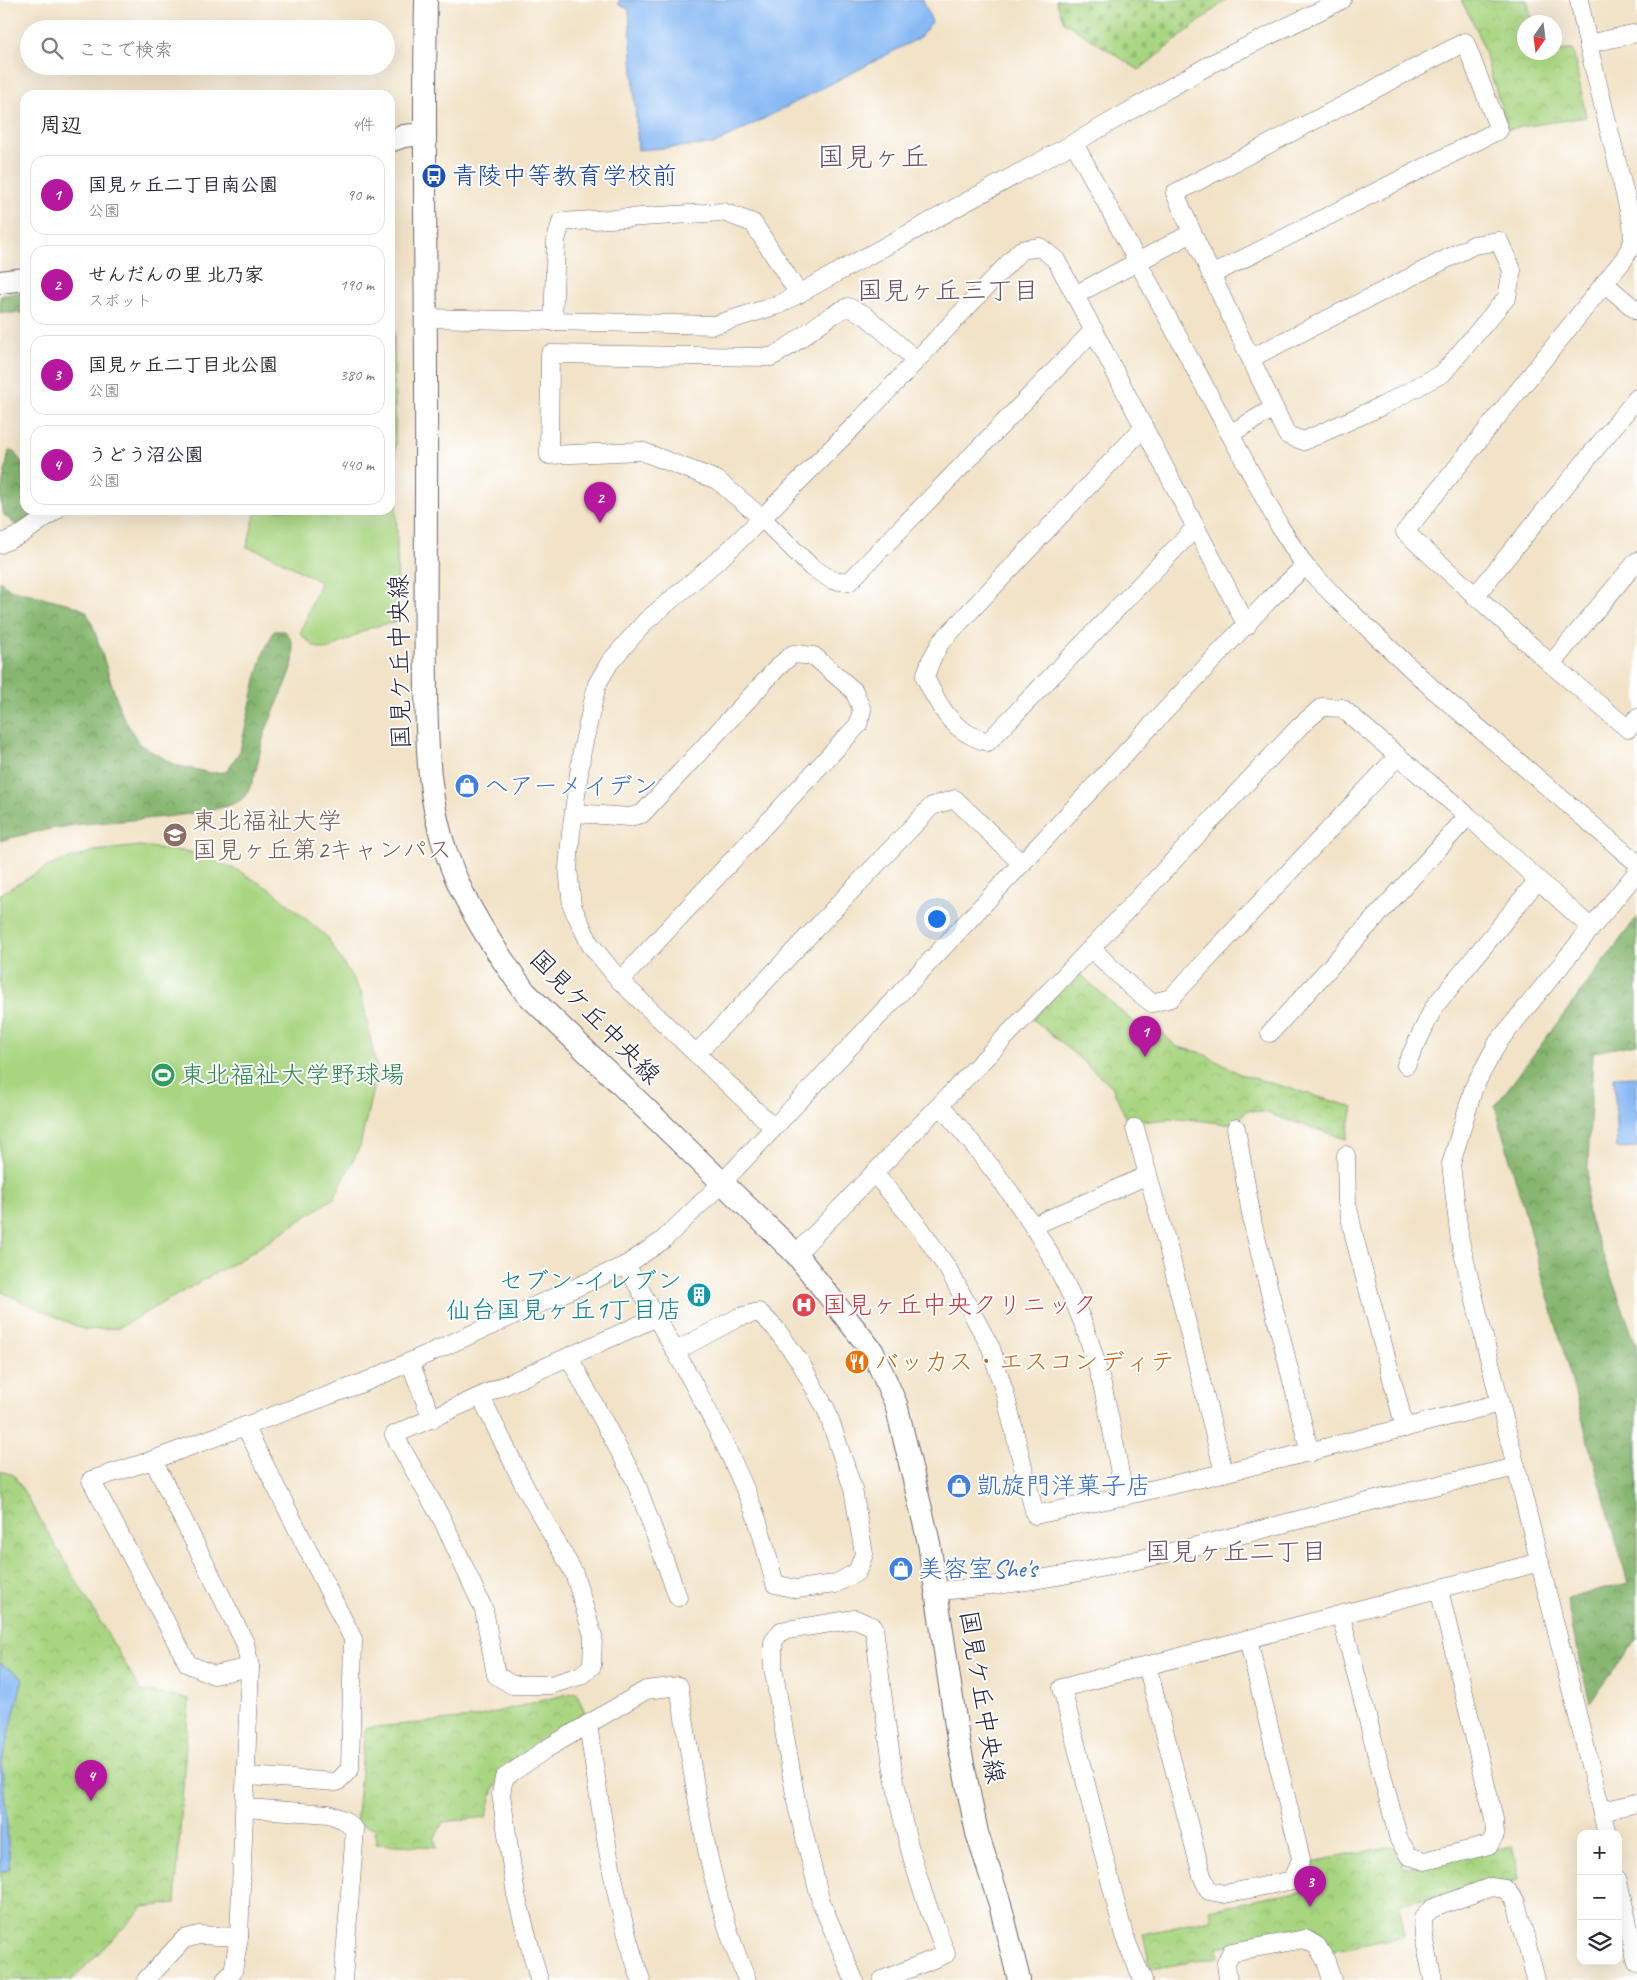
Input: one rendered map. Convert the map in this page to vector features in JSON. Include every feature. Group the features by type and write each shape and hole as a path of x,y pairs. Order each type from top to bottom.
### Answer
{"street":[{"name":"国見ケ丘中央線","path":"426,0 424,134 427,318 425,644 428,756 434,806 447,855 463,893 493,947 525,992 796,1254 873,1352 896,1404 929,1543 958,1740 977,1833 1000,1904 1019,1980"},
{"path":"427,318 714,325 778,305 1074,143 1213,63 1342,0"},
{"path":"1579,0 1632,223 1633,242 1624,259 1405,532 1551,664 1628,729 1637,718"},
{"path":"1588,44 1637,33"},
{"path":"1211,275 1499,130 1465,42 1175,193 1211,275 1287,435 1304,441 1382,406 1443,373 1507,297 1512,270 1500,241 1474,245 1251,358"},
{"path":"395,139 404,136 424,134"},
{"path":"1074,143 1280,528 1305,566 1339,601 1434,690 1637,863"},
{"path":"553,322 556,241 561,222 724,212 753,223 799,294"},
{"path":"1075,295 1192,233"},
{"path":"773,1126 620,981 590,944 572,906 568,868 589,714 597,684 610,662 646,620 723,556 762,518 860,420 1021,250 1040,247 1056,260 1247,626"},
{"path":"0,282 20,280"},
{"path":"1604,283 1637,311"},
{"path":"916,360 865,315 848,307 829,315 790,348 772,357 550,354 549,455 641,451 717,480 762,518 811,567 832,580 849,582 1094,330"},
{"path":"1475,596 1637,398"},
{"path":"1230,434 1274,408"},
{"path":"1144,427 940,642 925,677 936,699 956,726 970,737 988,742 1196,527"},
{"path":"0,544 22,534 49,515"},
{"path":"1551,664 1637,561"},
{"path":"250,1667 214,1675 188,1664 92,1480 153,1460 365,1382 626,1265 662,1241 722,1183 773,1126 1270,600 1305,566"},
{"path":"575,813 629,817 642,814 778,666 794,654 814,656 854,691 862,710 858,725 620,981"},
{"path":"796,1254 1091,948 1300,726 1322,707 1342,708 1468,816 1537,881 1591,928"},
{"path":"1091,948 1130,987 1152,1003 1170,998 1398,756"},
{"path":"696,1053 932,806 955,799 1022,864"},
{"path":"1270,1033 1468,816"},
{"path":"1606,1830 1460,1241 1451,1164 1474,1087 1498,1042 1637,872"},
{"path":"1406,1065 1434,1007 1537,881"},
{"path":"940,1105 992,1165 1033,1226 1058,1268 1083,1323 1096,1366 1115,1444 1124,1497"},
{"path":"1136,1128 1169,1250 1224,1473"},
{"path":"1236,1128 1253,1225 1310,1452"},
{"path":"1346,1155 1348,1204 1355,1240 1405,1428"},
{"path":"874,1173 920,1228 948,1269 991,1348 1005,1394 1035,1515 1124,1497 1224,1473 1500,1403"},
{"path":"1033,1226 1148,1175"},
{"path":"626,1265 676,1351 729,1454 754,1512 775,1584 796,1589 835,1584 857,1572 864,1554 853,1489 836,1437 827,1411 800,1362 776,1329 759,1312 739,1317 676,1351"},
{"path":"481,1398 526,1489 574,1573 593,1636 592,1666 580,1676 550,1685 512,1685 496,1675 484,1610 443,1521 394,1435 481,1398 656,1317"},
{"path":"569,1357 635,1480 678,1597"},
{"path":"410,1362 432,1419"},
{"path":"245,1426 353,1639 350,1769 337,1782 247,1776"},
{"path":"153,1460 245,1643 250,1667 246,1808 239,1938 233,1972 225,1980"},
{"path":"937,1591 1041,1578 1172,1553 1385,1497 1516,1467"},
{"path":"1142,1980 1124,1936 1062,1688 1540,1562"},
{"path":"1341,1616 1399,1840 1409,1856 1425,1861 1489,1845 1496,1835 1494,1819 1439,1588"},
{"path":"854,1980 821,1902 797,1806 773,1667 773,1642 781,1631 854,1619 874,1628 887,1730 904,1822 920,1885 946,1954 891,1978"},
{"path":"1147,1665 1202,1876 1209,1891 1225,1894 1293,1880 1301,1859 1248,1638"},
{"path":"539,1980 516,1896 501,1794 504,1778 546,1749 646,1690 679,1686 703,1832 730,1941 747,1980"},
{"path":"588,1724 610,1870 629,1945 642,1980"},
{"path":"1602,1811 1637,1803"},
{"path":"246,1808 330,1814 344,1820 355,1830 343,1980"},
{"path":"1433,1980 1424,1936 1423,1918 1431,1908 1491,1887 1506,1890 1516,1902 1536,1980"},
{"path":"1622,1898 1637,1963"},
{"path":"146,1980 184,1939 199,1935 239,1938"},
{"path":"1228,1980 1226,1963 1231,1952 1305,1939 1317,1946 1326,1961 1332,1980"}],"green space":[{"path":"1056,0 1226,0 1139,70 1064,22"},
{"path":"1461,0 1527,0 1530,15 1517,15 1517,60 1562,60 1562,50 1573,50 1586,117 1508,129 1478,32"},
{"path":"20,292 20,313 0,313 0,296"},
{"path":"395,402 398,621 372,627 327,650 315,647 300,634 320,582 270,555 247,547 255,515 395,515"},
{"path":"9,451 14,452 20,460 20,515 35,515 16,525 4,515 0,498"},
{"path":"0,581 10,589 70,604 86,611 93,626 121,713 139,744 175,765 210,773 226,772 240,751 264,652 274,631 285,631 291,640 293,648 292,667 265,732 255,774 244,797 233,804 191,814 74,825 0,841"},
{"name":"東北福祉大学野球場","path":"140,846 191,852 237,870 273,891 327,937 361,992 377,1071 360,1146 334,1198 246,1256 118,1328 85,1330 0,1291 0,894 51,865 94,851"},
{"path":"1637,917 1637,1044 1593,1052 1586,1210 1637,1347 1637,1639 1590,1703 1566,1599 1628,1583 1495,1106"},
{"path":"1078,972 1133,1022 1150,1021 1177,1047 1200,1052 1240,1074 1353,1107 1346,1139 1267,1113 1247,1110 1236,1122 1226,1124 1181,1118 1128,1123 1112,1086 1033,1019"},
{"path":"0,1471 14,1475 141,1691 189,1699 175,1903 144,1907 72,1980 0,1980"},
{"path":"576,1692 586,1715 494,1788 486,1817 443,1822 434,1839 437,1847 376,1844 375,1828 356,1825 365,1728 472,1718"},
{"path":"1398,1845 1403,1868 1512,1846 1519,1880 1399,1904 1405,1936 1332,1951 1315,1928 1218,1947 1219,1957 1151,1969 1143,1934 1212,1919 1210,1909 1317,1888 1312,1862"}],"water":[{"path":"619,0 923,0 932,22 919,38 715,144 638,150 629,9 619,5"},
{"path":"1637,1076 1637,1147 1617,1148 1614,1077"},
{"path":"0,1663 23,1678 2,1762 10,1869 0,1873"}],"place":[{"name":"青陵中等教育学校前","path":"434,176"},
{"name":"せんだんの里 北乃家","path":"600,523"},
{"name":"ヘアーメイデン","path":"467,786"},
{"name":"東北福祉大学 国見ヶ丘第2キャンパス","path":"175,835"},
{"name":"国見ヶ丘二丁目南公園","path":"1145,1057"},
{"name":"東北福祉大学野球場","path":"163,1075"},
{"name":"セブン-イレブン 仙台国見ヶ丘1丁目店","path":"699,1295"},
{"name":"国見ヶ丘中央クリニック","path":"804,1305"},
{"name":"バッカス・エスコンディテ","path":"857,1362"},
{"name":"凱旋門洋菓子店","path":"959,1486"},
{"name":"美容室She's","path":"901,1569"},
{"name":"うどう沼公園","path":"91,1801"},
{"name":"国見ヶ丘二丁目北公園","path":"1310,1907"}],"district":[{"name":"国見ヶ丘","path":"873,156"},
{"name":"国見ヶ丘三丁目","path":"948,290"},
{"name":"国見ヶ丘二丁目","path":"1236,1551"}]}
